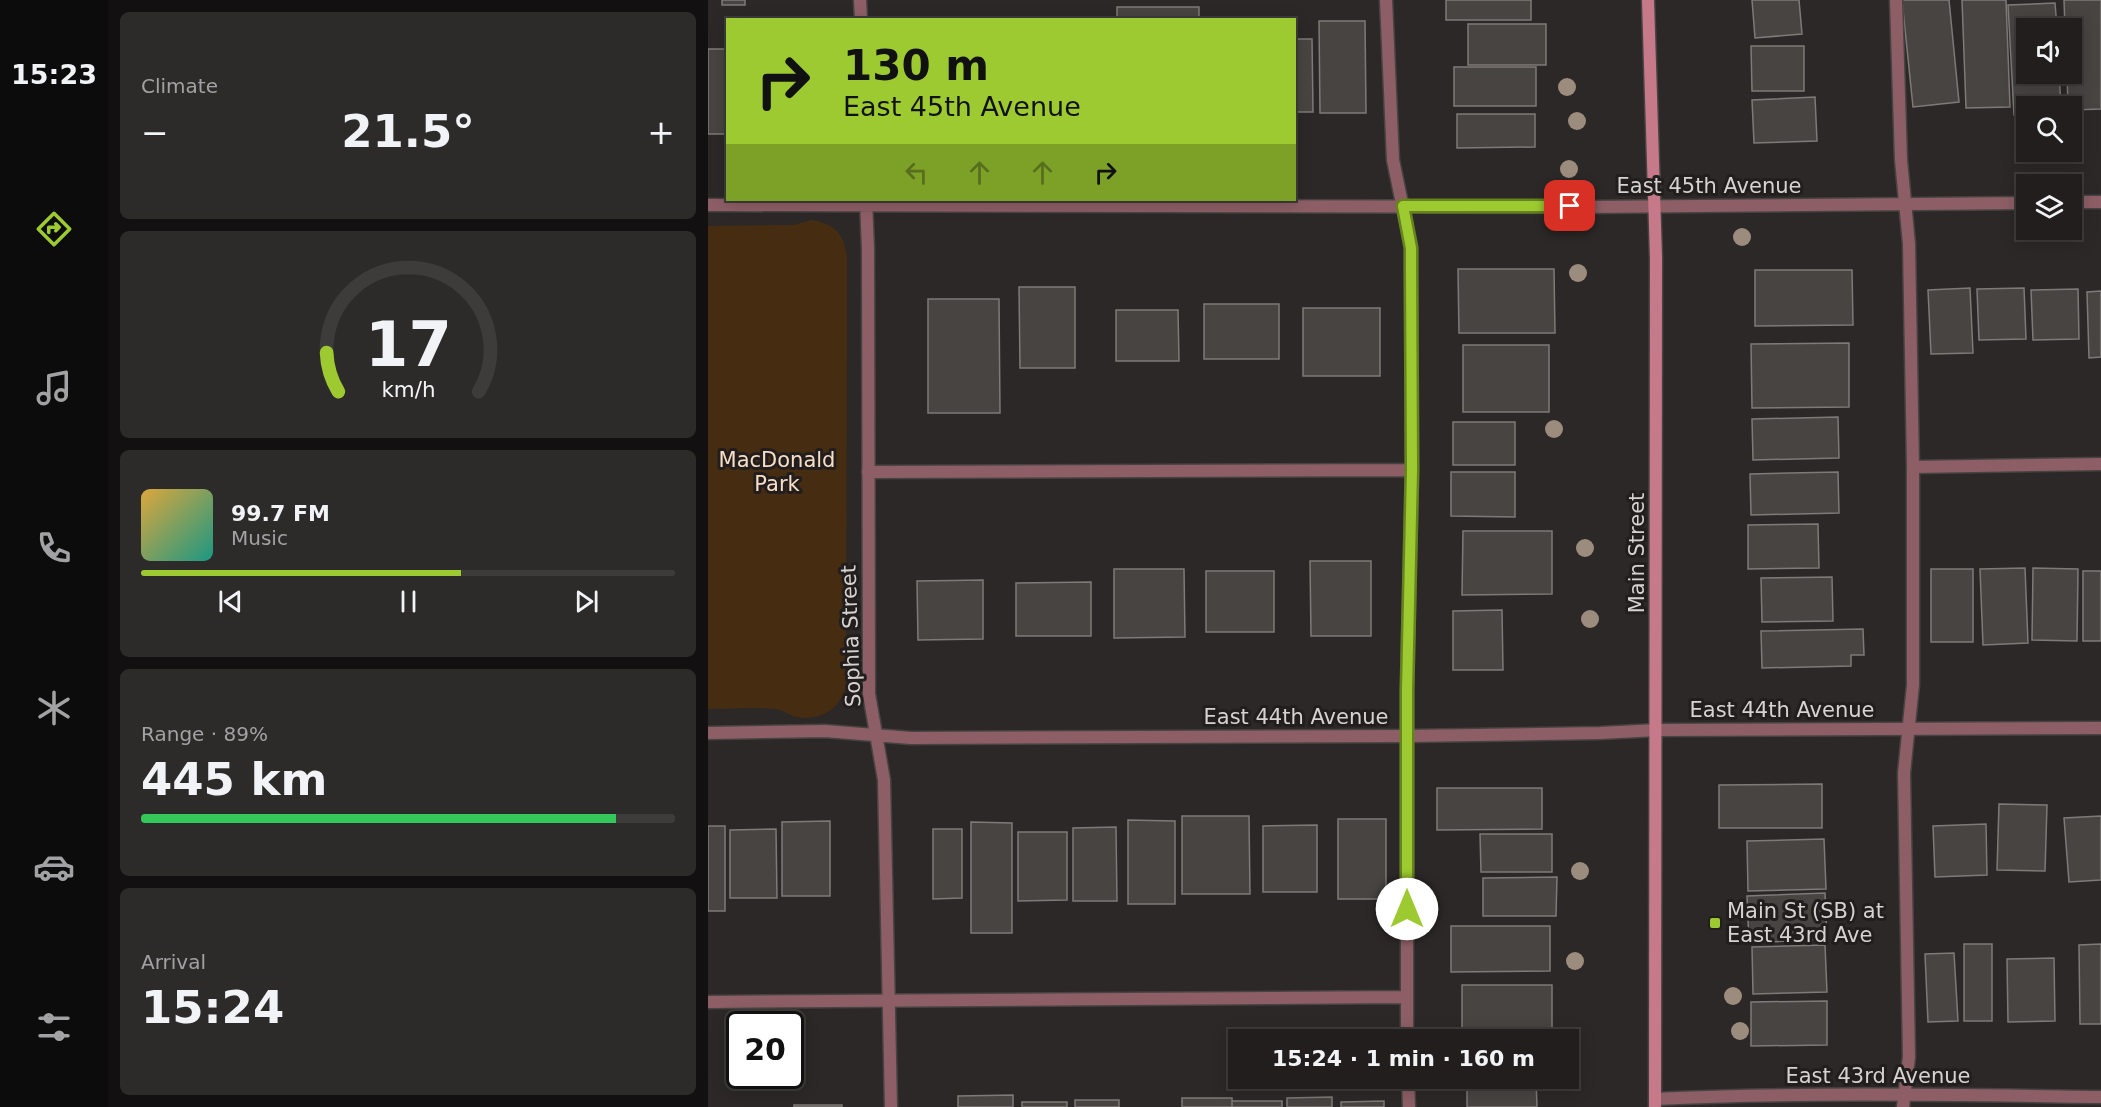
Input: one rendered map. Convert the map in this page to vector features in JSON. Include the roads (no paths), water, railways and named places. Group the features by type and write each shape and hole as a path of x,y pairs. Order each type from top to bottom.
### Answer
{"main road":[{"name":"Main Street","path":"1648,0 1655,206 1657,730 1655,1103"}],"street":[{"path":"860,0 861,18"},
{"path":"1386,0 1393,160 1411,248 1412,470 1407,1029"},
{"path":"1896,0 1901,160 1909,244 1913,467 1913,685 1904,773 1910,1056 1904,1101"},
{"name":"East 45th Avenue","path":"708,205 866,202 1403,206 2016,203"},
{"name":"Sophia Street","path":"866,202 869,694 884,780 891,1107"},
{"path":"2082,202 2101,202"},
{"path":"1913,467 2101,464"},
{"path":"867,472 1412,470"},
{"name":"East 44th Avenue","path":"708,733 825,732 911,738 1408,736 1657,730 2101,728"},
{"path":"708,1002 1406,997"},
{"path":"1408,1089 1408,1107"},
{"name":"East 43rd Avenue","path":"1655,1103 1715,1096 1904,1101 2101,1097"}],"place":[{"name":"Main St (SB) at East 43rd Ave","path":"1715,923"}],"park label":[{"name":"MacDonald Park","path":"777,472"}]}
